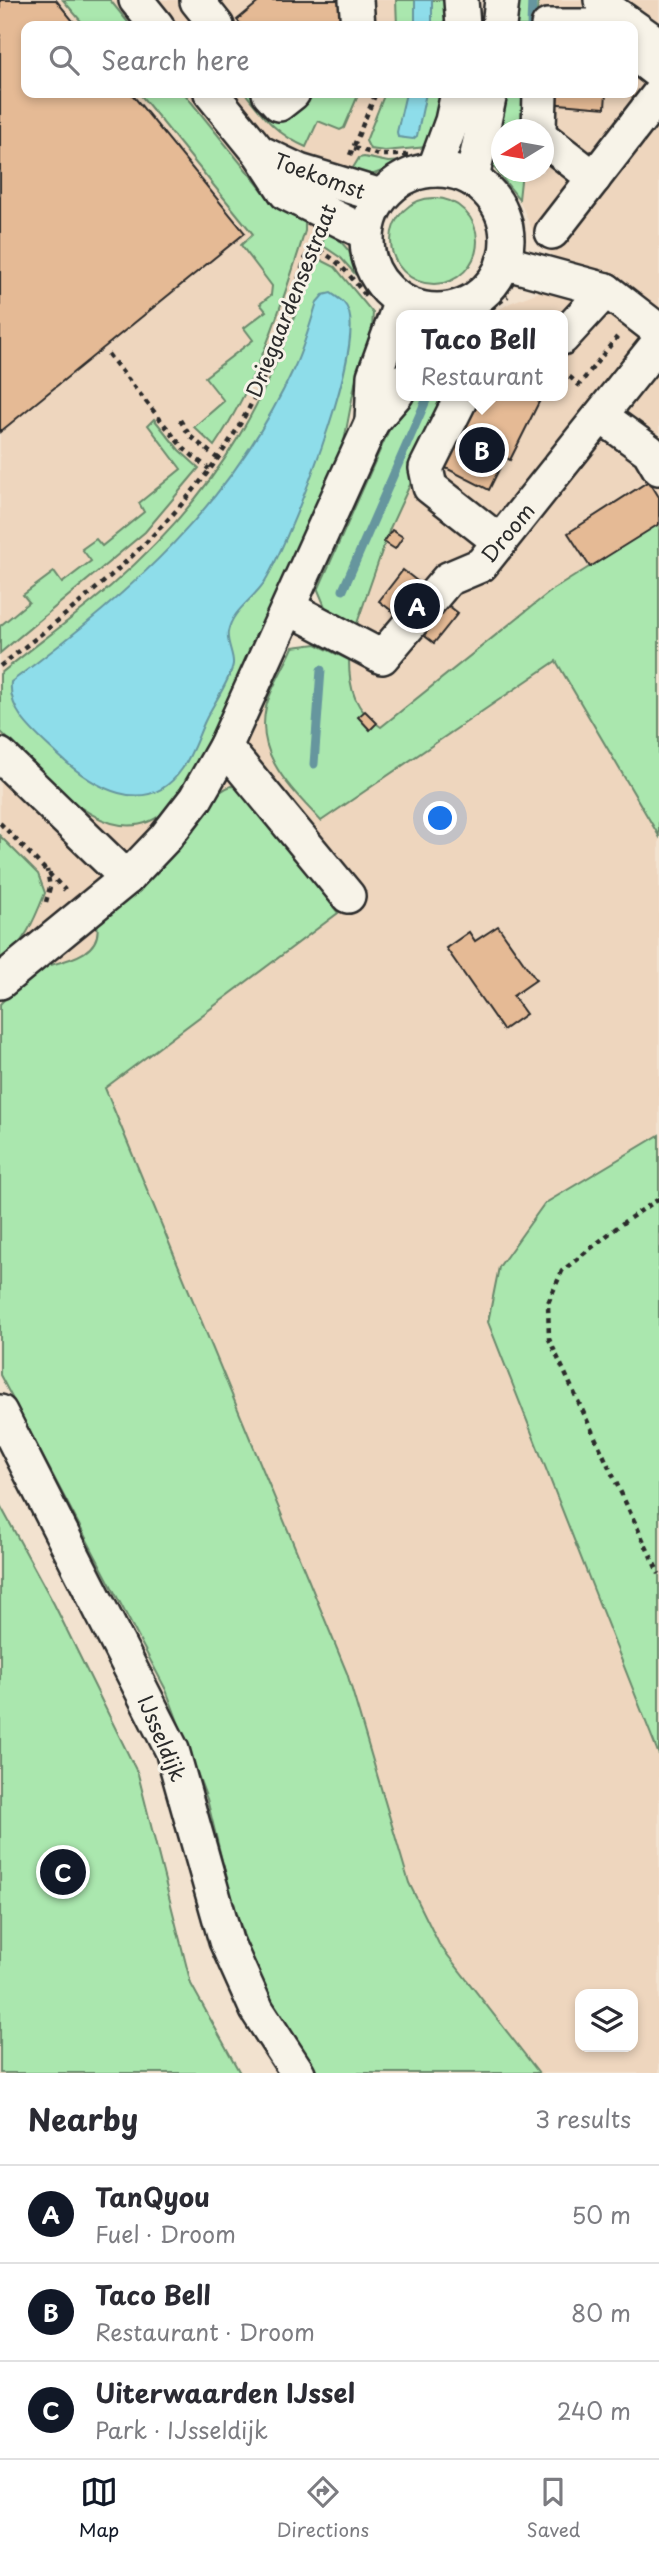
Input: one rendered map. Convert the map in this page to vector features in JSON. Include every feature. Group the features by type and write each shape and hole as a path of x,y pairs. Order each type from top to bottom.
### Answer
{"street":[{"path":"136,0 153,21"},
{"path":"356,0 358,21"},
{"path":"461,0 463,21"},
{"path":"500,21 502,0"},
{"path":"601,0 625,21"},
{"path":"638,30 659,45"},
{"path":"638,57 659,73"},
{"path":"552,232 659,94"},
{"name":"Toekomst","path":"215,98 259,152 286,192 324,214 366,233"},
{"path":"434,170 452,121 457,98"},
{"path":"472,179 489,98"},
{"path":"539,119 540,98"},
{"path":"554,147 594,178"},
{"name":"Toekomst","path":"259,152 299,171 337,180 381,196"},
{"path":"411,310 385,289 374,272 366,233 371,214 381,196 396,183 414,174 434,170 453,172 472,179 488,192 499,208 506,227 503,262 492,284 477,298 459,307 431,310"},
{"path":"503,262 606,290 648,322"},
{"path":"568,331 606,290"},
{"path":"372,422 374,376 396,340"},
{"name":"Droom","path":"289,608 382,657 448,579 481,565 659,342"},
{"path":"0,982 127,878 165,838 195,799 225,747 372,422 396,394"},
{"path":"460,401 426,468 426,478 430,487 500,542"},
{"path":"601,416 649,451 659,468"},
{"path":"225,747 348,896"},
{"path":"0,755 127,878"},
{"name":"IJsseldijk","path":"0,1412 172,1750 226,1941 257,2010 298,2073"}],"path":[{"name":"Driegaardensestraat","path":"337,180 354,148 374,98"},
{"name":"Driegaardensestraat","path":"0,666 103,581 152,536 171,517 217,458 264,377 324,214"},
{"path":"310,247 324,252 341,265 374,306 400,310"},
{"path":"568,375 579,385 648,322"},
{"path":"108,354 183,449 209,469"},
{"path":"180,421 190,436 217,458"},
{"path":"0,824 47,870"},
{"path":"659,1199 624,1222 562,1271 548,1303 549,1339 659,1574"}],"shaded area":[{"path":"0,0 406,0 404,21 21,21 21,98 397,98 329,356 210,604 367,765 584,621 659,765 659,2073 518,2073 380,1890 0,950"},
{"path":"538,0 659,0 659,523 551,591 381,728 368,719 349,687 349,647 390,528 449,401 568,401 568,310 498,310 544,290 553,255 538,244 519,199 521,182 554,182 554,119 540,119 531,98 638,98 638,21 536,21"}],"green space":[{"path":"63,0 110,0 127,21 81,21"},
{"path":"396,0 450,0 451,21 397,21"},
{"path":"516,0 538,0 536,21 512,21"},
{"path":"143,98 188,98 272,202 305,220 305,231 267,342 244,395 214,446 194,427 224,401 205,377 253,340 244,328 266,311 260,304 271,295 272,286 241,245 253,234"},
{"path":"249,98 357,98 344,128 340,130 318,121 306,147 279,131"},
{"path":"383,98 443,98 427,147 385,151 370,149 366,141"},
{"path":"497,98 529,98 527,119 494,119"},
{"path":"491,140 491,164 488,160"},
{"path":"359,158 388,162 408,161 374,174 348,176"},
{"path":"505,182 521,182 519,199"},
{"path":"434,198 451,201 465,210 474,224 477,241 474,258 465,272 451,281 434,284 417,281 403,272 394,258 391,241 394,224 403,210 417,201"},
{"path":"327,226 349,251 356,275 341,258 322,245"},
{"path":"317,258 335,267 373,313 372,329 357,373 343,447 199,764 185,788 168,809 145,823 122,825 99,818 55,786 0,731 0,674 112,585 150,549 212,476 238,438 260,398 297,310 313,261"},
{"path":"402,401 449,401 390,528 354,632 328,614 318,590"},
{"path":"154,419 179,450 199,468 145,532 0,653 0,626 29,602 23,595 54,572 62,583 91,561 82,549 96,539 102,546 144,512 139,503 181,469 148,425"},
{"path":"659,523 659,836 556,661 321,821 278,770 266,741 266,707 293,647 316,644 349,660 350,681 355,698 365,714 381,727 551,591"},
{"path":"231,786 241,788 338,913 105,1088 347,1673 409,1883 439,1944 539,2073 319,2073 281,2018 252,1962 229,1889 207,1799 166,1690 0,1375 0,1004 25,978 37,970 71,959 88,950 97,935 97,924 157,870 179,847 212,800"},
{"path":"0,836 38,874 45,893 22,940 0,960"},
{"path":"659,1135 659,1755 488,1322 499,1267 544,1204"},
{"path":"0,1505 54,1604 138,1774 191,1984 240,2073 0,2073"}],"water":[{"path":"415,0 432,0 432,21 415,21"},
{"path":"405,98 425,98 417,136 413,139 398,137"},
{"path":"331,293 348,309 350,335 335,406 322,447 277,559 265,581 230,624 228,636 233,664 229,677 186,764 168,785 152,793 136,796 102,787 71,766 25,722 14,704 11,682 97,615 136,580 174,543 208,504 269,417 298,360 317,302 323,295"}],"building":[{"path":"0,0 56,0 73,21 21,21 21,98 135,98 245,233 0,432"},
{"path":"261,0 342,0 344,21 237,20"},
{"path":"548,98 606,98 605,108 548,103"},
{"path":"470,401 540,401 510,460 505,457 489,490 438,464"},
{"path":"649,481 659,497 659,524 590,567 568,533"},
{"path":"392,530 403,537 395,549 384,542"},
{"path":"403,570 458,613 434,643 379,601"},
{"path":"365,711 377,723 370,730 358,717"},
{"path":"498,926 536,980 513,996 526,1014 503,1030 446,948 469,932 475,941"}],"waterway":[{"path":"531,21 532,0"},
{"path":"343,590 426,401"},
{"path":"314,764 321,670"}],"place":[{"name":"Taco Bell","path":"482,450"},
{"name":"TanQyou","path":"417,606"},
{"name":"Uiterwaarden IJssel","path":"63,1872"}]}
